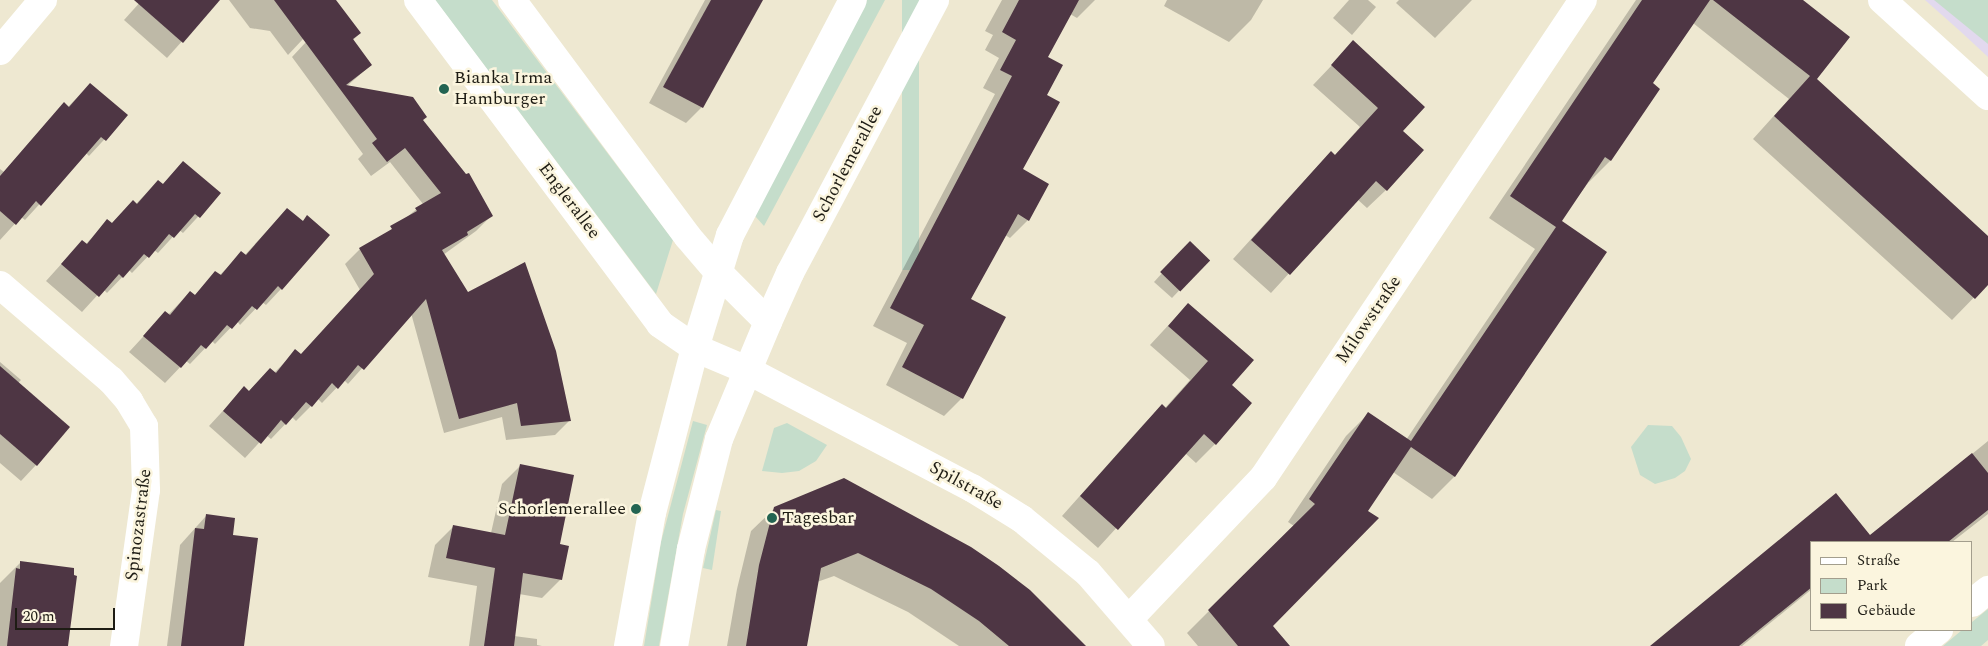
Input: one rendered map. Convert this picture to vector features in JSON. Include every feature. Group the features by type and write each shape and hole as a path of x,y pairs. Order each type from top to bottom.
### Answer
{"street":[{"path":"0,51 43,0"},
{"name":"Englerallee","path":"418,0 660,324 696,348 747,370"},
{"path":"512,0 688,237 717,272 768,322"},
{"path":"628,646 652,513 717,272 739,214 853,0"},
{"name":"Schorlemerallee","path":"674,646 689,558 705,488 719,439 790,273 935,0"},
{"name":"Milowstraße","path":"1129,618 1263,478 1583,0"},
{"path":"1882,0 1988,96"},
{"name":"Spinozastraße","path":"0,285 111,380 129,401 144,426 146,490 124,646"},
{"name":"Spilstraße","path":"747,370 965,484 1006,508 1067,554 1088,573 1129,618 1151,646"},
{"path":"1973,602 1988,590"},
{"path":"1919,646 1938,631"}],"shaded area":[{"path":"1925,0 1988,0 1988,57 1960,31"}],"green space":[{"path":"435,0 492,0 673,240 656,294"},
{"path":"867,0 885,0 764,226 755,216 791,143"},
{"path":"902,0 919,0 919,270 902,270"},
{"path":"1934,0 1988,0 1988,44"},
{"path":"693,421 707,425 683,514 659,646 644,646 661,542"},
{"path":"787,423 827,445 816,461 799,471 782,473 762,471 774,428"},
{"path":"1648,425 1672,426 1681,437 1691,459 1685,471 1675,478 1655,484 1640,475 1631,447"},
{"path":"716,510 721,511 712,570 703,568"},
{"path":"1988,609 1988,640 1981,646 1943,646 1961,631 1973,631 1973,621"}],"building":[{"path":"134,0 220,0 183,43"},
{"path":"274,0 336,0 361,33 353,39 372,65 346,85 413,97 427,117 423,120 466,174 469,173 493,216 467,232 468,235 442,250 468,292 525,262 556,351 571,421 521,426 517,403 459,419 426,299 364,370 358,365 338,389 332,383 312,407 306,402 286,425 281,420 261,444 223,411 244,386 249,391 270,368 276,373 295,349 301,354 374,274 359,248 392,229 390,226 417,211 415,208 441,193 405,148 387,162 372,143 377,139"},
{"path":"711,0 763,0 703,108 663,87"},
{"path":"1019,0 1079,0 1048,57 1063,65 1047,95 1060,102 1023,169 1049,184 1029,221 1018,214 971,299 1006,317 963,399 902,367 924,325 890,308 1012,76 1000,70 1016,40 1002,32"},
{"path":"1642,0 1710,0 1653,83 1660,89 1611,161 1605,157 1562,221 1607,252 1455,477 1411,447 1368,511 1379,518 1273,626 1290,646 1238,646 1208,610 1315,504 1309,499 1368,412 1411,441 1556,227 1510,196"},
{"path":"1713,0 1803,0 1850,37 1817,79 1988,236 1988,285 1975,299 1774,116 1810,76"},
{"path":"1353,40 1425,107 1403,131 1424,150 1387,191 1376,181 1290,275 1251,240 1331,151 1335,155 1378,108 1331,65"},
{"path":"90,83 128,115 106,141 101,137 41,206 36,201 16,225 0,211 0,176 64,102 69,107"},
{"path":"183,161 221,193 200,218 195,214 174,238 169,234 149,258 144,254 123,278 119,274 99,297 61,264 82,240 87,244 107,219 112,223 133,200 137,204 158,180 163,184"},
{"path":"287,208 303,221 307,215 330,235 282,290 278,286 257,310 252,306 232,329 227,325 206,349 201,345 181,368 143,336 165,311 170,315 190,291 195,295 215,271 221,275 241,251 246,255"},
{"path":"1190,241 1210,260 1180,291 1160,272"},
{"path":"1188,303 1254,360 1232,385 1252,403 1216,445 1204,434 1118,530 1080,496 1162,404 1166,408 1208,361 1168,326"},
{"path":"0,366 70,427 37,466 0,434"},
{"path":"1972,453 1988,473 1988,510 1949,541 1810,541 1810,589 1739,646 1650,646 1836,493 1870,535"},
{"path":"520,464 574,475 560,544 569,546 562,580 523,573 514,646 484,646 495,568 446,558 453,525 505,535"},
{"path":"844,478 971,547 999,566 1030,590 1086,646 1009,646 979,621 931,589 858,553 821,568 807,646 746,646 759,565 774,507"},
{"path":"206,514 235,518 233,535 258,538 244,646 181,646 195,528 204,529"},
{"path":"20,561 74,568 74,575 77,576 68,646 7,646 16,568 20,569"}],"place":[{"name":"Bianka Irma Hamburger","path":"444,89"},
{"name":"Schorlemerallee","path":"636,509"},
{"name":"Tagesbar","path":"772,518"}]}
